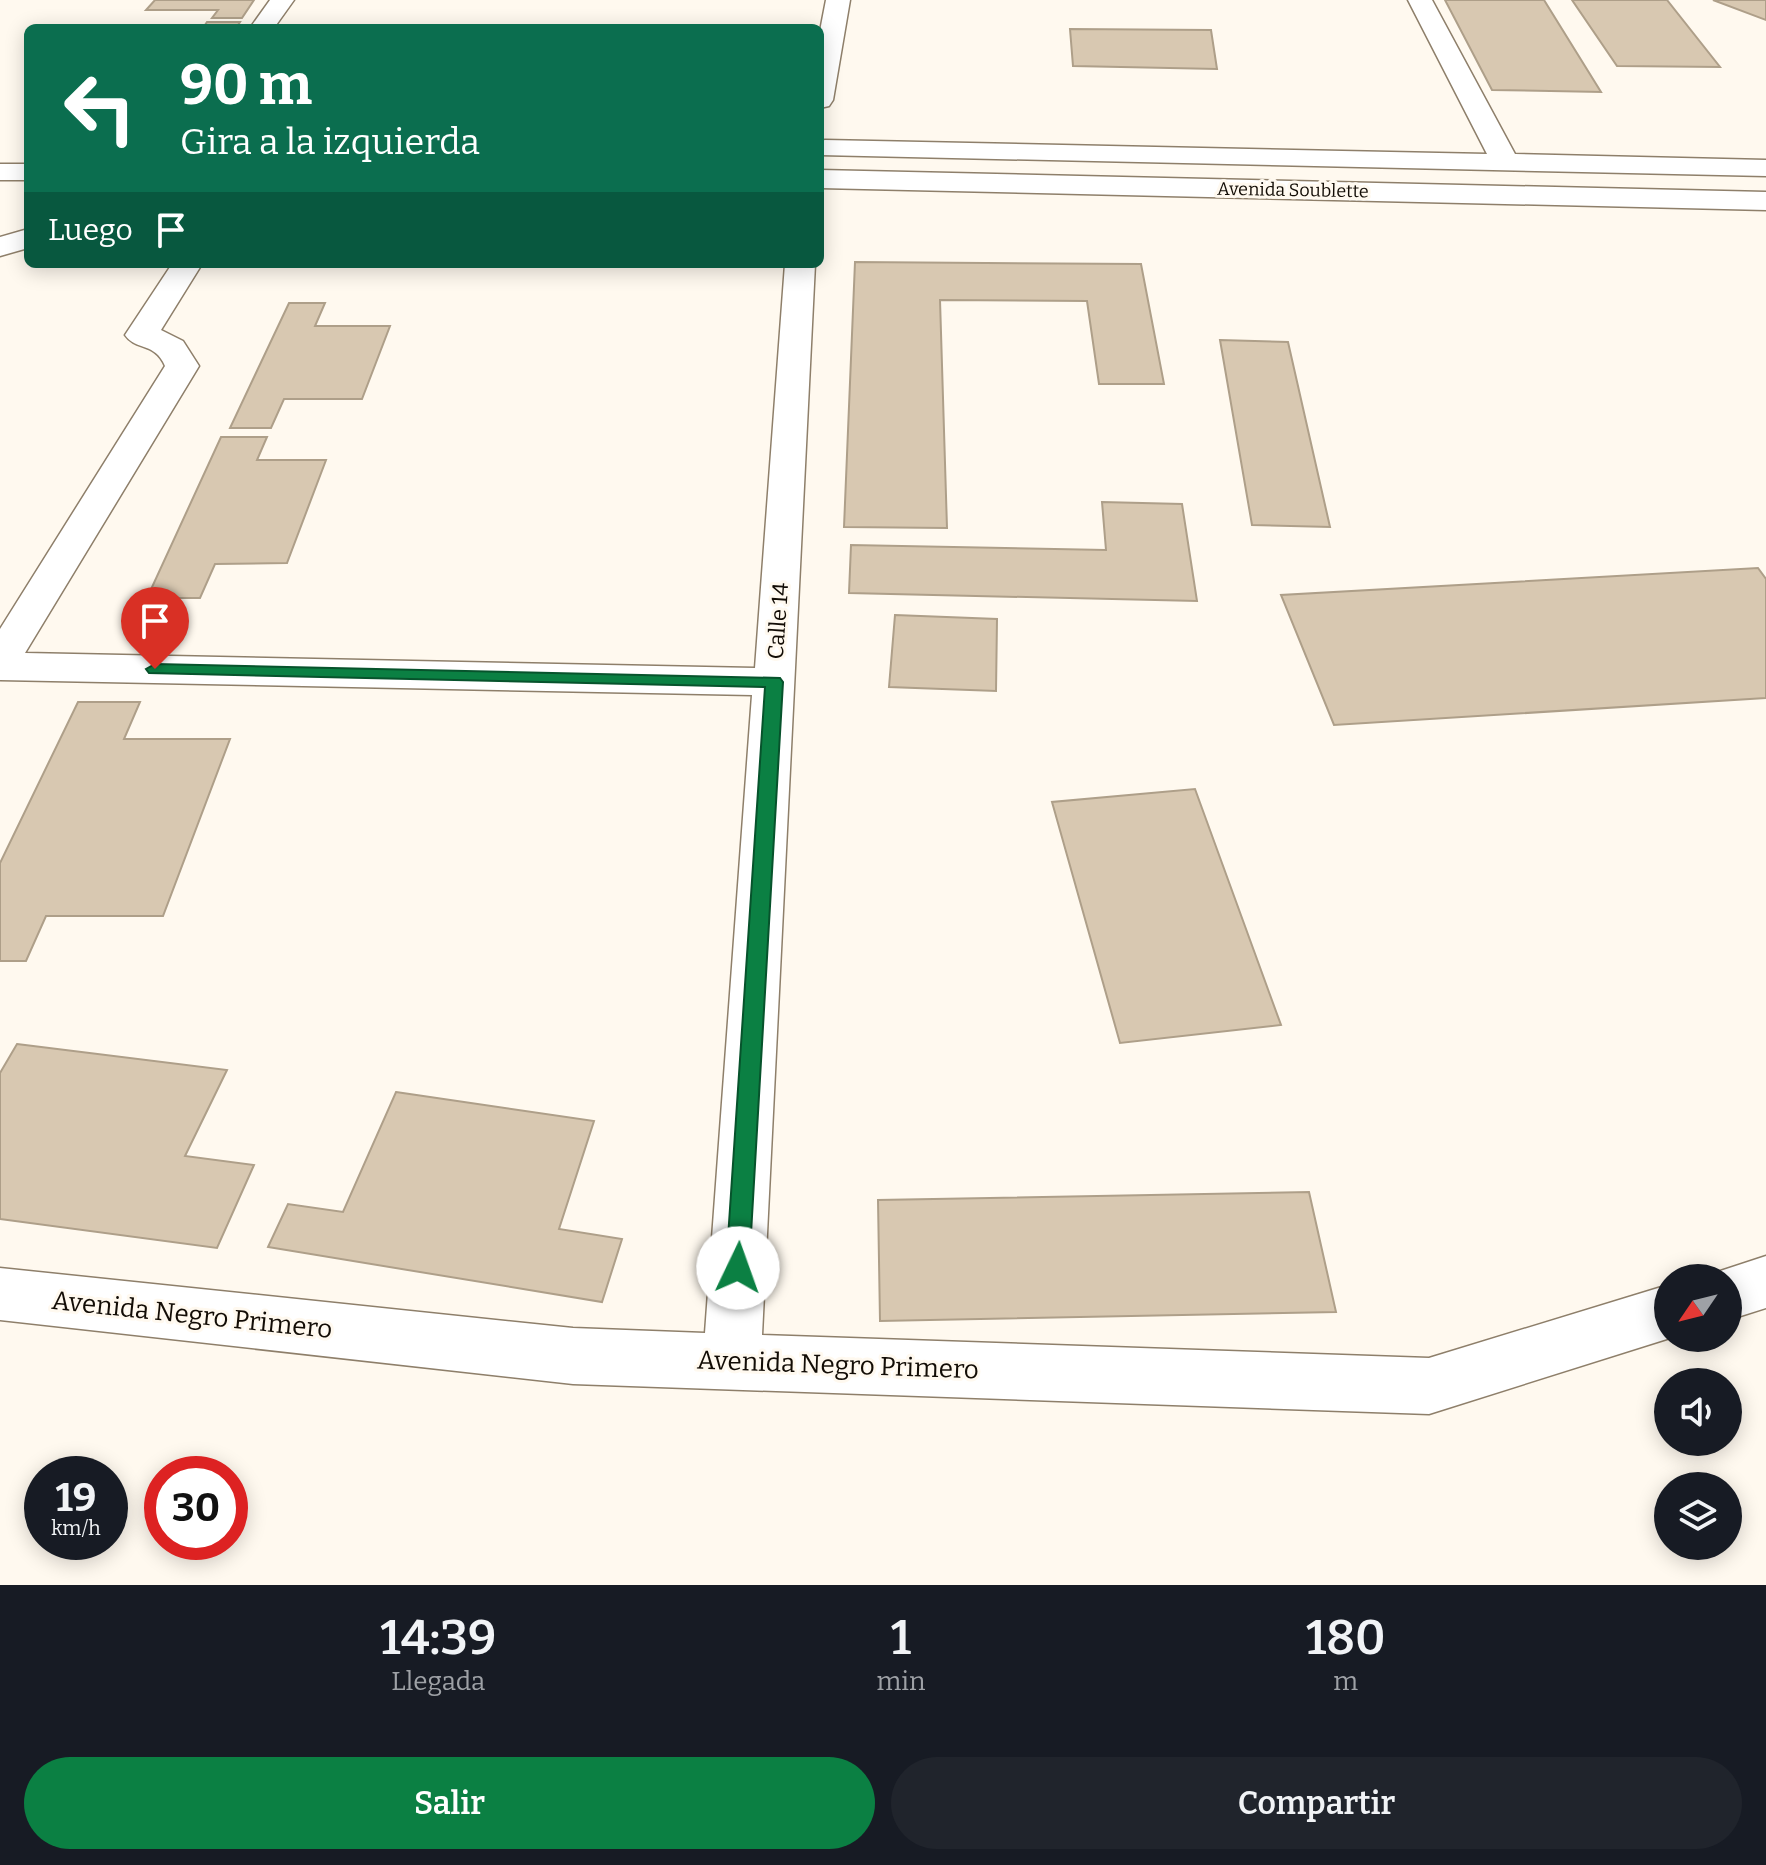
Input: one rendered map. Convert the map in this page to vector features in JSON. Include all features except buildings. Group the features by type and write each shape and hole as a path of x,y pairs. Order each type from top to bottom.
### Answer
{"street":[{"path":"265,24 282,0"},
{"path":"824,78 838,0"},
{"path":"1420,0 1506,163"},
{"path":"824,148 1766,168"},
{"path":"0,172 24,172"},
{"name":"Avenida Soublette","path":"824,179 1766,201"},
{"path":"0,247 24,239"},
{"path":"0,664 182,366 176,350 161,338 141,335 184,268"},
{"name":"Calle 14","path":"732,1361 800,268"},
{"path":"0,664 774,682"},
{"path":"1742,1290 1766,1282"},
{"name":"Avenida Negro Primero","path":"0,1294 573,1356 1429,1386 1654,1316"}],"route":[{"path":"155,669 774,682 738,1268"}]}
